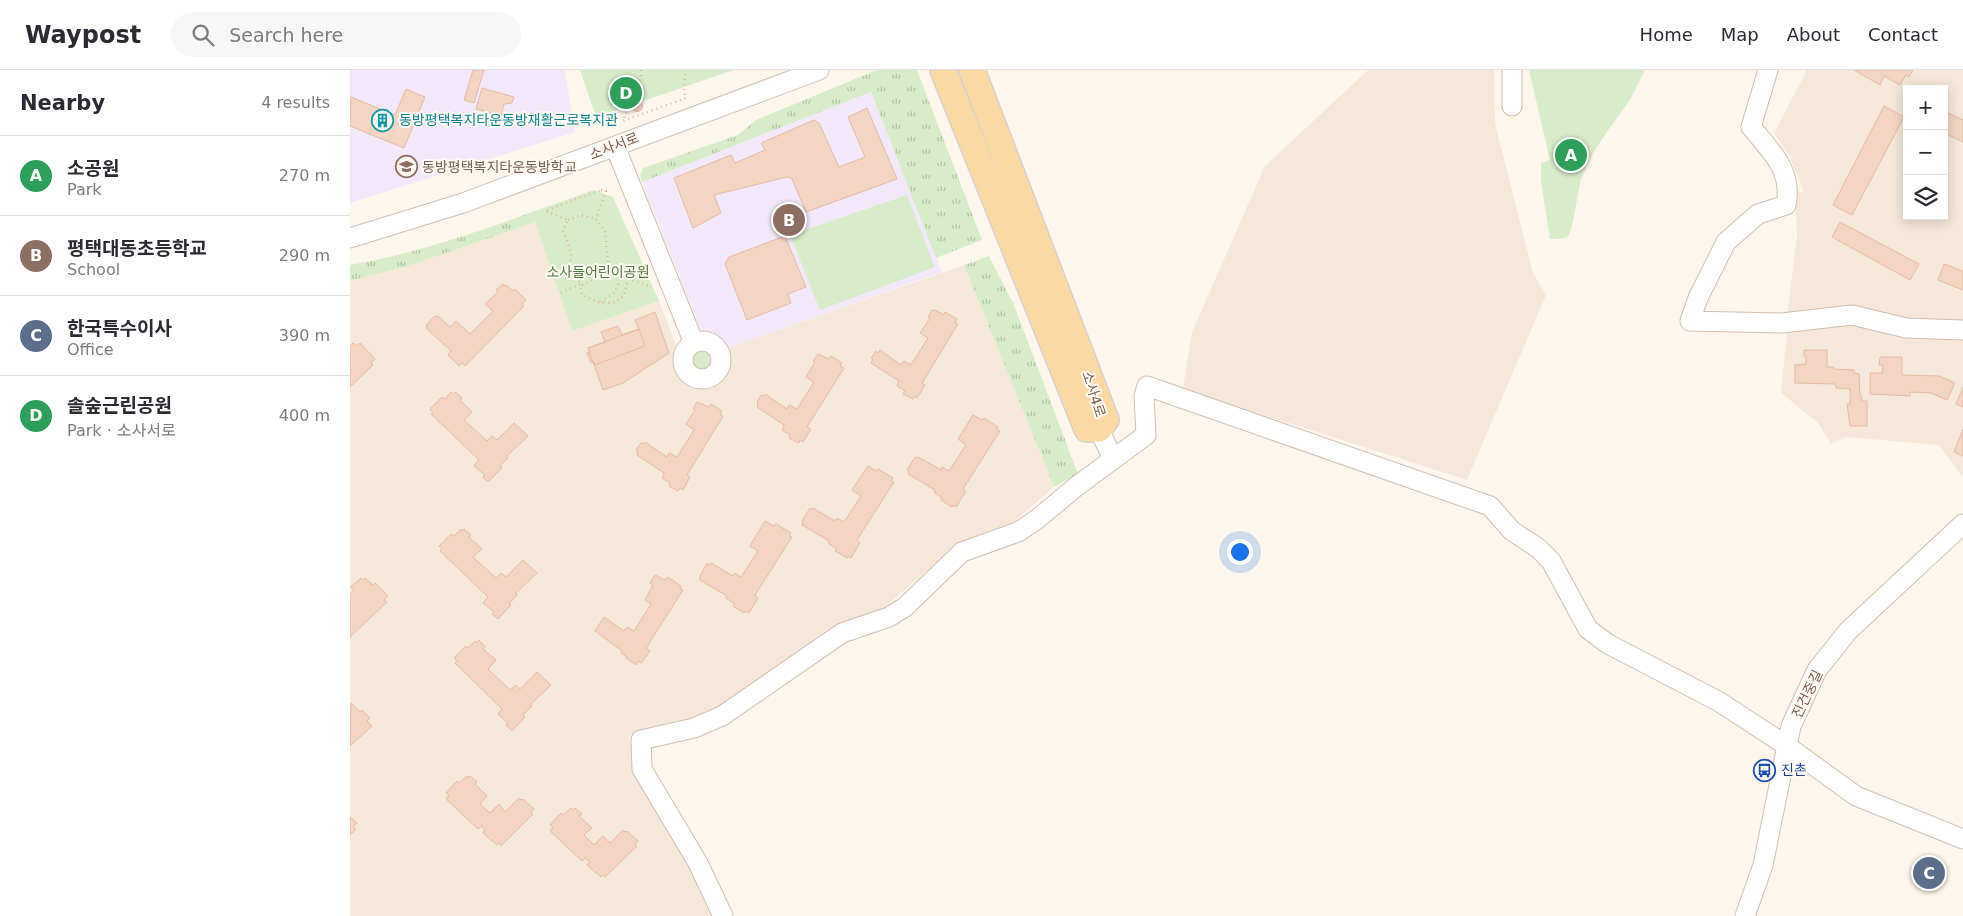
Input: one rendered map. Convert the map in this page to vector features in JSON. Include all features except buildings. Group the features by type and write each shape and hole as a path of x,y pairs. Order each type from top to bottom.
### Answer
{"main road":[{"name":"소사4로","path":"943,70 1087,429 1099,429 1106,420 972,70"}],"street":[{"name":"소사서로","path":"350,238 463,203 615,146 772,78 819,70"},
{"path":"1512,70 1512,106"},
{"path":"1768,70 1751,128 1781,163 1788,193 1786,205 1758,214 1726,242 1698,298 1690,322 1782,323 1852,315 1906,328 1963,330"},
{"path":"615,146 694,343"},
{"path":"723,916 698,863 642,769 642,740 694,728 722,716 842,633 889,617 905,606 962,552 1018,532 1036,520 1077,486 1146,435 1144,396 1147,386 1490,506 1512,531 1538,548 1551,561 1588,629 1608,644 1718,701 1787,746 1856,796 1876,806 1904,814 1963,839"},
{"path":"1099,429 1112,457"},
{"name":"진건중길","path":"1745,916 1763,865 1791,726 1817,670 1848,631 1963,524"}],"path":[{"path":"641,70 641,76 623,122 686,98 684,91 685,70"},
{"path":"596,219 606,191 601,190 545,210 568,220 581,216 596,219 605,231 609,272"},
{"path":"568,220 563,230 571,252 570,271 580,284 582,295 613,304 624,296 628,279"},
{"path":"561,293 609,272 649,286"},
{"path":"601,302 615,292 621,276"}],"shaded area":[{"name":"동방평택복지타운동방학교","path":"350,70 565,70 575,132 350,203"},
{"path":"1368,70 1494,70 1495,124 1533,273 1546,295 1467,480 1183,389 1192,332 1265,166"},
{"path":"1807,70 1963,70 1963,323 1892,317 1847,305 1787,317 1797,236 1795,190 1804,193 1788,153 1774,133"},
{"path":"871,92 942,272 725,349 719,339 702,333 642,182"},
{"path":"536,222 572,331 659,301 678,350 674,357 676,367 681,377 696,386 711,384 725,374 725,349 964,265 1054,487 1014,522 958,544 879,612 826,630 746,691 687,725 629,736 639,778 721,916 350,916 350,281 405,267"},
{"path":"1849,322 1963,339 1963,478 1939,445 1846,437 1831,444 1818,423 1781,393 1787,333"}],"green space":[{"path":"580,70 734,70 596,117"},
{"path":"877,70 917,70 982,240 936,258 871,92 642,182 640,175 643,168 738,135 756,120"},
{"path":"1529,70 1645,70 1629,101 1603,137 1586,166 1580,182 1570,233 1562,238 1550,239 1541,182 1541,163 1550,160"},
{"name":"소사들어린이공원","path":"594,190 613,197 659,301 572,331 532,212"},
{"path":"907,195 935,267 820,310 790,235"},
{"path":"532,212 536,222 405,267 350,281 350,265 442,243"},
{"path":"989,256 1014,305 1078,474 1054,487 964,265"},
{"path":"698,350 706,350 712,356 712,364 706,370 698,370 692,364 692,356"}],"place":[{"name":"솔숲근린공원","path":"626,93"},
{"name":"동방평택복지타운동방재활근로복지관","path":"383,120"},
{"name":"소공원","path":"1571,155"},
{"name":"동방평택복지타운동방학교","path":"406,167"},
{"name":"평택대동초등학교","path":"789,220"},
{"name":"진촌","path":"1765,770"},
{"name":"한국특수이사","path":"1929,873"}]}
